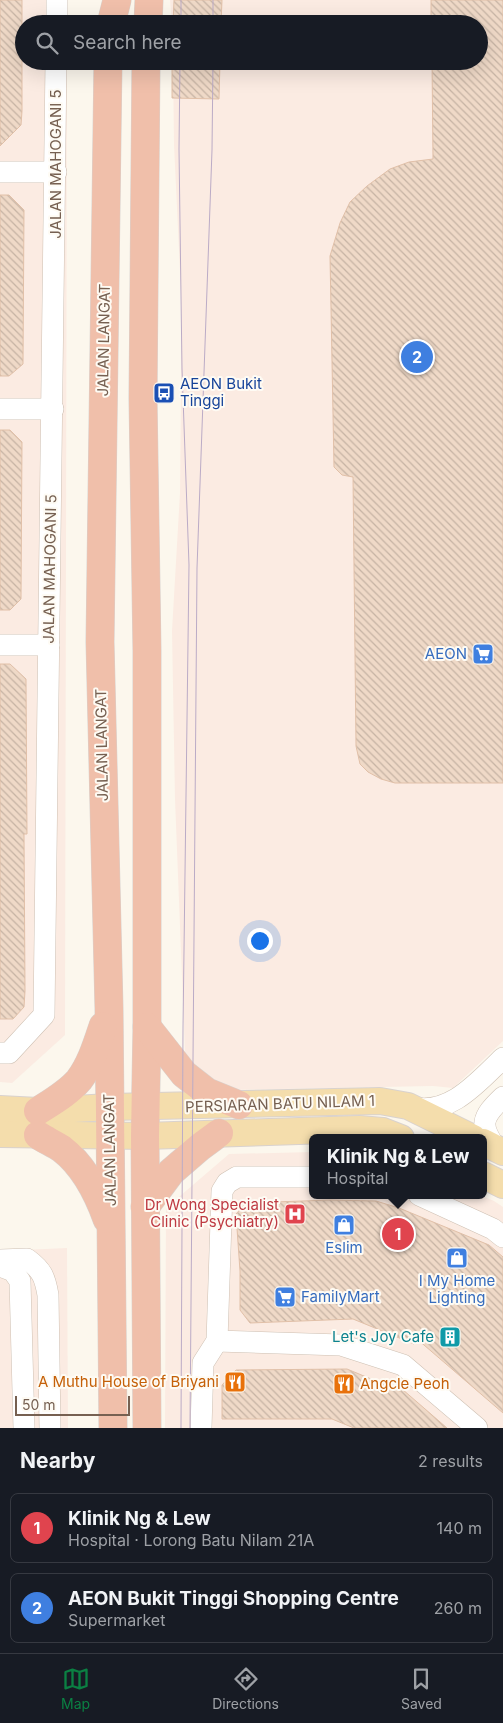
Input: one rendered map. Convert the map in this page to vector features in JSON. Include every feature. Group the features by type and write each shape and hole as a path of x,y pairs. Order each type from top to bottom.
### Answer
{"highway":[{"path":"109,0 110,15"},
{"path":"113,15 117,0"},
{"path":"148,15 149,0"},
{"name":"JALAN LANGAT","path":"108,70 100,642 109,1008 113,1428"},
{"path":"146,70 143,398 147,651 147,1027 145,1107 147,1428"},
{"path":"109,1008 90,1061 80,1079 38,1123 76,1163 101,1200 111,1230"},
{"path":"147,1027 184,1074 207,1092 239,1105"},
{"path":"145,1207 171,1172 219,1133"}],"main road":[{"name":"PERSIARAN BATU NILAM 1","path":"38,1123 110,1107 380,1101 408,1106 465,1134"},
{"path":"0,1109 38,1123"},
{"name":"PERSIARAN BATU NILAM 1","path":"38,1123 110,1136 358,1128 384,1131 391,1134"},
{"path":"0,1134 38,1123"},
{"path":"487,1177 503,1185"}],"street":[{"path":"56,15 57,0"},
{"name":"JALAN MAHOGANI 5","path":"0,1053 9,1053 44,1015 56,70"},
{"path":"0,172 56,172"},
{"path":"0,409 53,409"},
{"path":"0,645 49,645"},
{"path":"408,1106 422,1110 437,1108 450,1103 468,1091 503,1058"},
{"path":"486,1134 484,1123 492,1107 503,1097"},
{"path":"487,1137 494,1148"},
{"path":"200,1428 203,1363 217,1341 222,1191 227,1183 237,1178 309,1177"},
{"path":"428,1199 493,1229 503,1237"},
{"path":"0,1260 27,1259 41,1271 46,1282 48,1295 50,1428"},
{"path":"0,1266 13,1271 20,1280 24,1428"},
{"path":"217,1341 341,1345 403,1365 477,1428"}],"shaded area":[{"path":"0,0 67,0 67,15 15,15 15,70 67,70 65,1035 12,1083 0,1082"},
{"path":"170,0 503,0 503,1041 453,1088 433,1086 227,1090 191,1071 185,1053 175,799 172,631 180,493 181,396 181,292 174,145 173,70 488,70 488,15 171,15"},
{"path":"309,1152 309,1199 487,1198 503,1207 503,1428 165,1428 166,1208 229,1154"},
{"path":"67,1248 68,1428 0,1428 0,1251"}],"building":[{"path":"0,0 22,0 22,15 15,15 15,70 22,70 21,125 0,146"},
{"path":"174,0 222,0 221,15 173,15"},
{"path":"431,0 503,0 503,783 395,783 381,779 368,772 360,764 356,746 353,477 342,475 334,467 330,256 340,223 350,202 367,186 390,169 409,162 433,159 432,70 488,70 488,15 431,15"},
{"path":"172,70 220,70 219,99 172,98"},
{"path":"0,195 9,195 24,210 23,364 9,376 0,376"},
{"path":"0,430 10,430 22,442 21,599 10,610 0,610"},
{"path":"0,664 10,664 26,679 27,834 24,834 25,991 24,1007 13,1019 0,1019"},
{"path":"330,1200 376,1201 399,1208 489,1245 503,1257 503,1413 417,1339 414,1344 353,1319 250,1323 240,1310 240,1271 236,1214 246,1203"},
{"path":"347,1369 400,1391 402,1389 447,1428 354,1428 332,1419 222,1419 222,1385 236,1370"}],"tram line":[{"path":"181,0 181,15"},
{"path":"213,0 213,15"},
{"path":"180,70 182,369 189,565 183,1028 181,1428"},
{"path":"190,1428 197,568 212,150 213,70"}],"place":[{"name":"AEON Bukit Tinggi Shopping Centre","path":"417,357"},
{"name":"AEON Bukit Tinggi","path":"164,393"},
{"name":"AEON","path":"483,654"},
{"name":"Dr Wong Specialist Clinic (Psychiatry)","path":"295,1214"},
{"name":"Eslim","path":"344,1225"},
{"name":"Klinik Ng & Lew","path":"398,1234"},
{"name":"I My Home Lighting","path":"457,1258"},
{"name":"FamilyMart","path":"285,1297"},
{"name":"Let's Joy Cafe","path":"450,1337"},
{"name":"A Muthu House of Briyani","path":"235,1382"},
{"name":"Angcle Peoh","path":"344,1384"}]}
